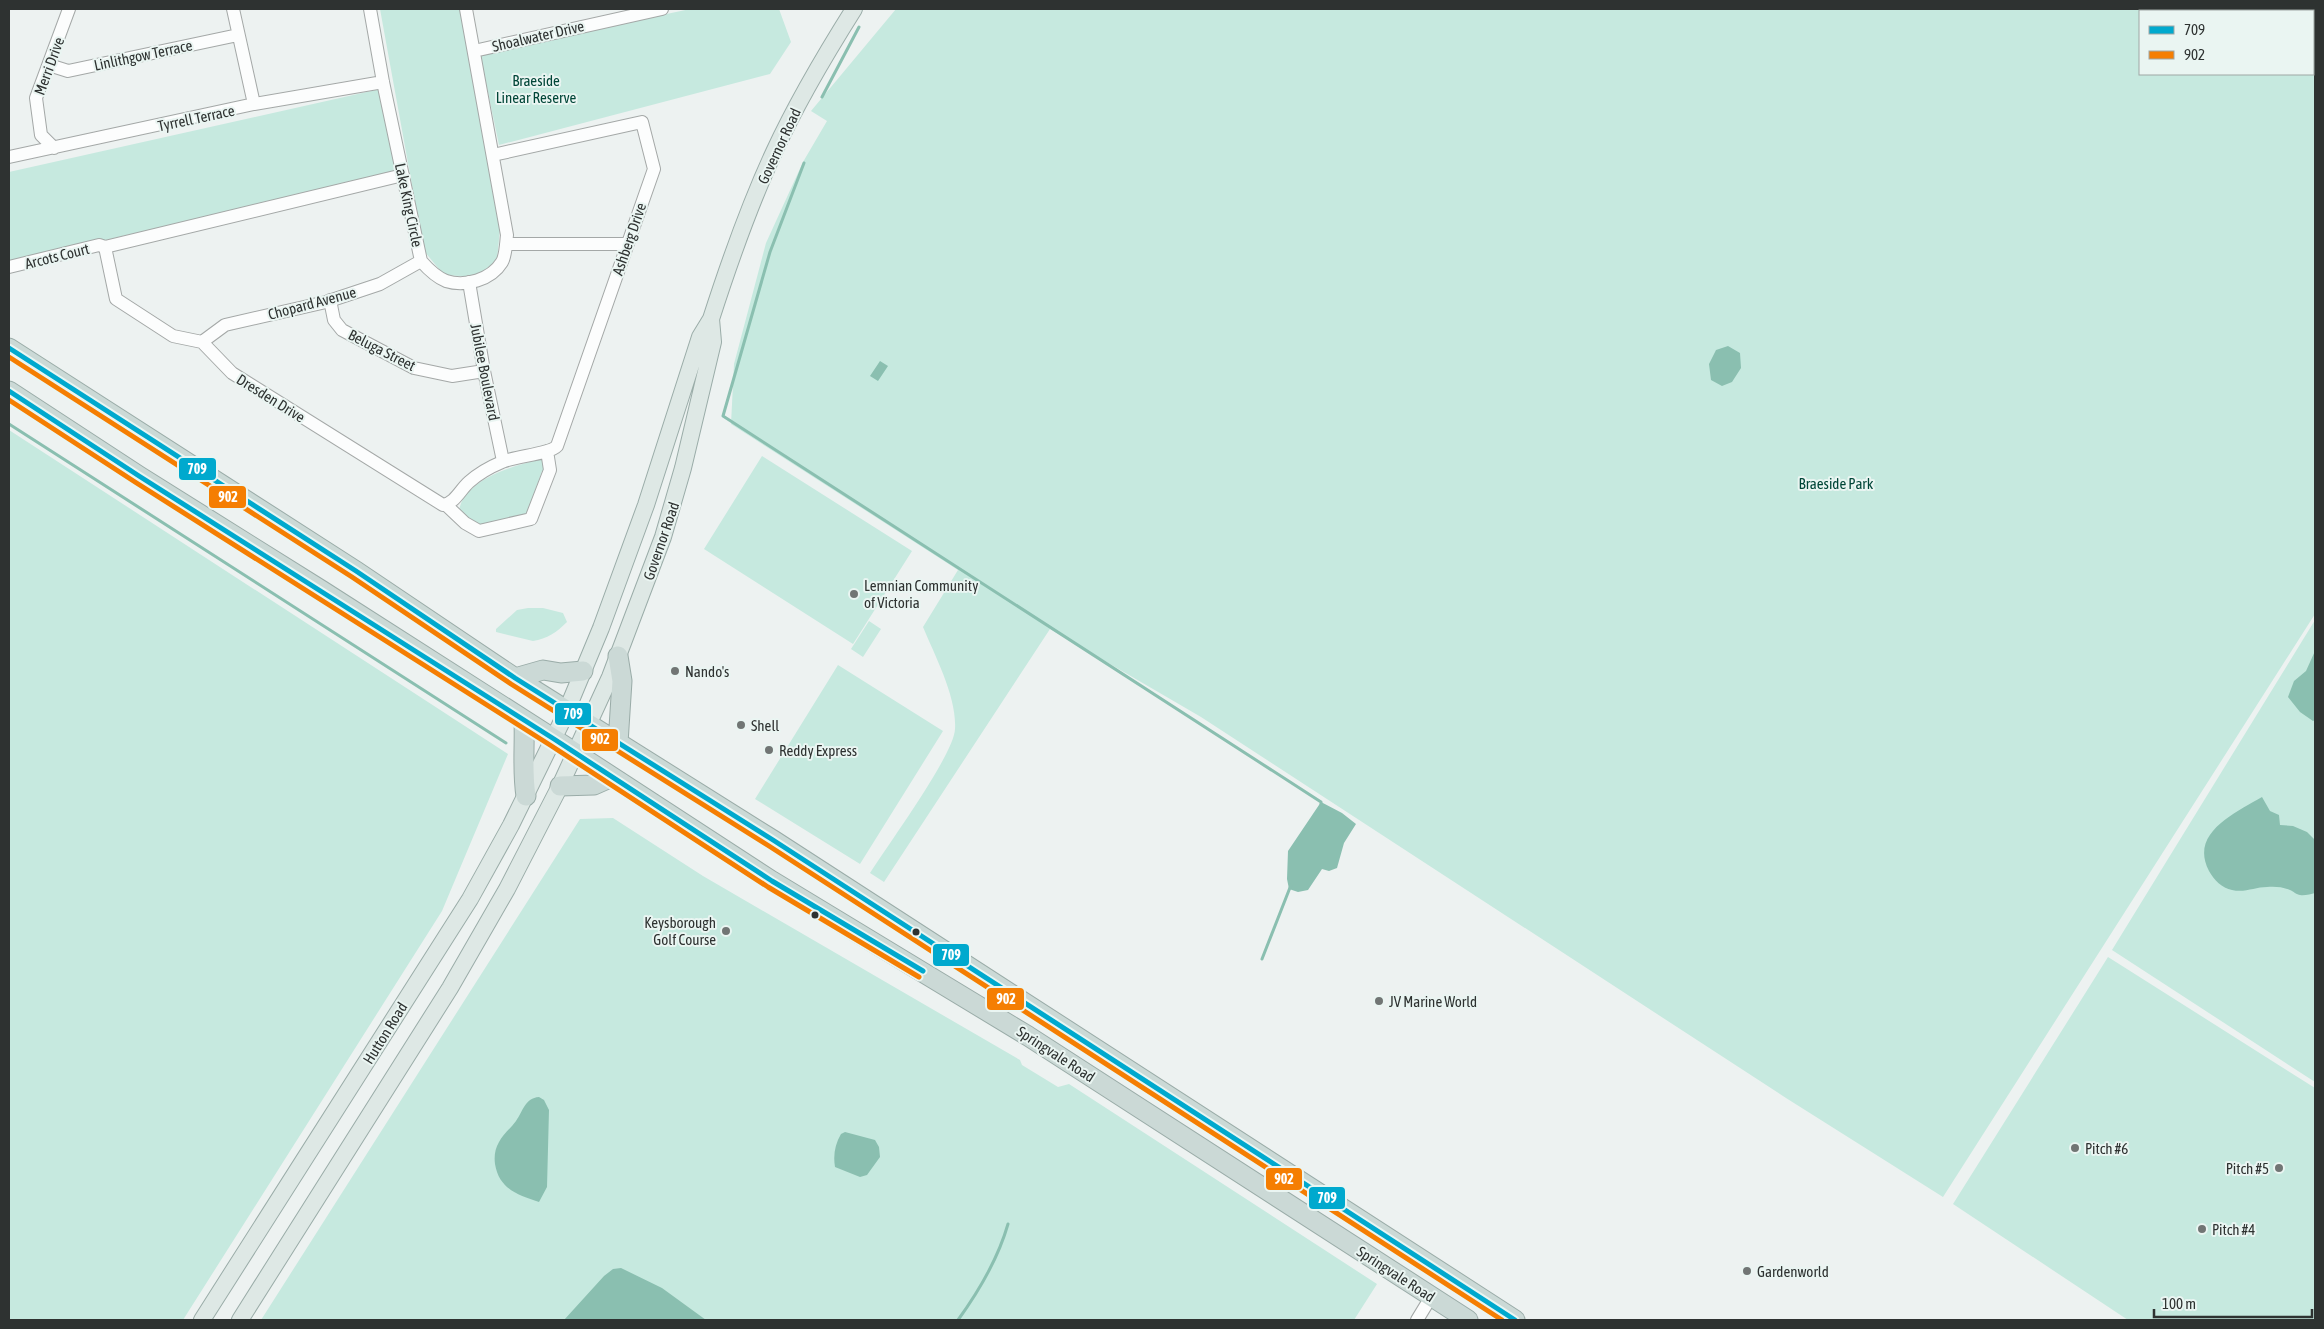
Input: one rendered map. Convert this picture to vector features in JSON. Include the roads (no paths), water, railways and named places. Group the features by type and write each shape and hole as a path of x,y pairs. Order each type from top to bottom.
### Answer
{"highway":[{"name":"Springvale Road","path":"9,348 356,571 515,678 789,850 1515,1320"},
{"name":"Springvale Road","path":"9,391 139,476 576,753 772,881 1028,1036 1468,1320"},
{"path":"618,656 622,681 618,743"},
{"path":"515,678 543,670 561,673 583,671"},
{"path":"524,720 525,749 523,775 526,796"},
{"path":"560,786 594,785 612,777"}],"main road":[{"name":"Governor Road","path":"554,739 626,561 700,337 711,319 742,229 774,153 806,89 854,9"},
{"name":"Governor Road","path":"576,753 618,656 658,553 678,486 712,342 711,319"},
{"name":"Hutton Road","path":"202,1320 470,898 526,796 554,739"},
{"name":"Hutton Road","path":"240,1320 455,979 520,866 576,753"}],"street":[{"name":"Merri Drive","path":"54,148 41,135 36,98 70,9"},
{"path":"233,9 254,104"},
{"name":"Lake King Circle","path":"370,9 383,82 421,261 432,273 446,281 469,282 488,276 502,262 506,244 506,223 466,9"},
{"name":"Shoalwater Drive","path":"474,51 602,15 662,9"},
{"name":"Linlithgow Terrace","path":"49,65 68,71 238,35"},
{"name":"Tyrrell Terrace","path":"9,157 254,104 383,82"},
{"name":"Ashberg Drive","path":"493,155 642,122 654,169 559,442 556,448 547,451"},
{"path":"202,342 174,336 116,299 104,247 404,175"},
{"path":"506,244 627,244"},
{"name":"Arcots Court","path":"9,267 99,245 104,247"},
{"name":"Chopard Avenue","path":"202,342 225,326 330,300 380,284 421,261"},
{"name":"Jubilee Boulevard","path":"469,282 502,461"},
{"name":"Beluga Street","path":"330,300 334,320 342,330 414,368 452,376 484,371"},
{"name":"Dresden Drive","path":"202,342 232,373 436,503 446,505 461,520 479,531 528,521 534,514 549,474 547,451"},
{"path":"446,505 469,482 485,470 502,461 547,451"},
{"path":"1417,1320 1432,1297"}],"waterway":[{"path":"822,97 859,27"},
{"path":"804,163 770,252 723,416 1321,802 1321,804"},
{"path":"9,424 506,743"},
{"path":"1262,959 1291,885"},
{"path":"958,1320 987,1274 999,1250 1008,1224"}],"place":[{"name":"Lemnian Community of Victoria","path":"854,594"},
{"name":"Nando's","path":"675,671"},
{"name":"Shell","path":"741,725"},
{"name":"Reddy Express","path":"769,750"},
{"name":"Keysborough Golf Course","path":"726,931"},
{"name":"JV Marine World","path":"1379,1001"},
{"name":"Pitch #6","path":"2075,1148"},
{"name":"Pitch #5","path":"2279,1168"},
{"name":"Pitch #4","path":"2202,1229"},
{"name":"Gardenworld","path":"1747,1271"}],"park label":[{"name":"Braeside Linear Reserve","path":"536,88"},
{"name":"Braeside Park","path":"1836,483"}]}
